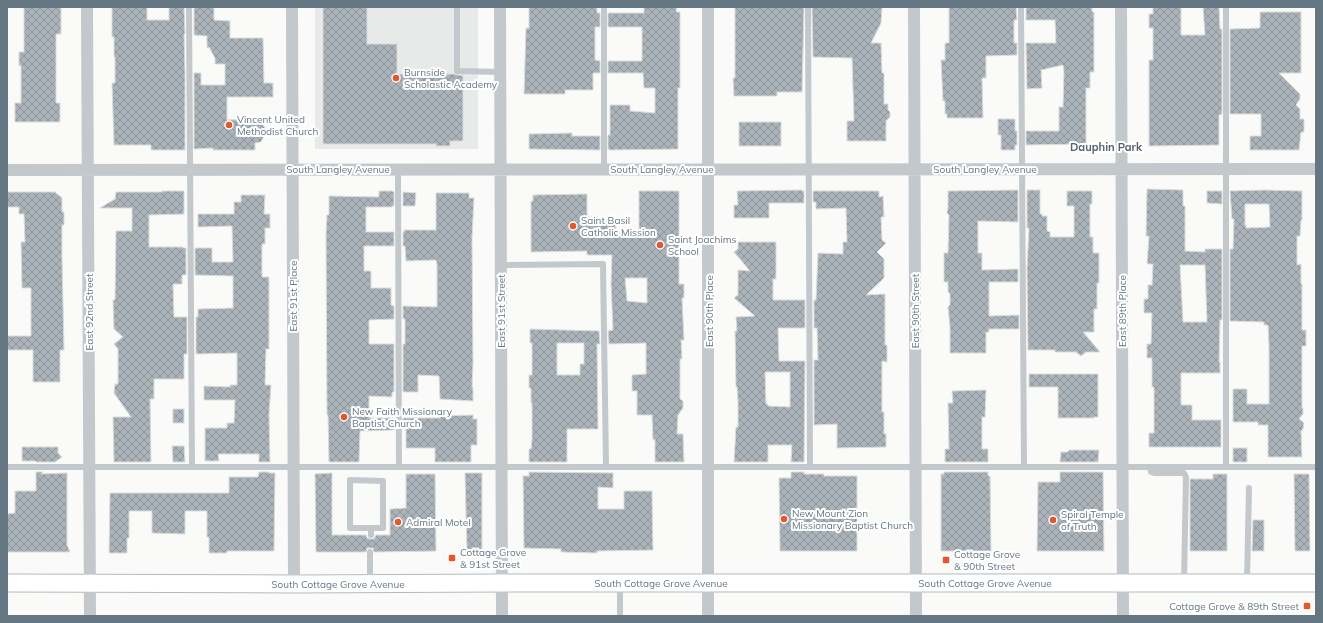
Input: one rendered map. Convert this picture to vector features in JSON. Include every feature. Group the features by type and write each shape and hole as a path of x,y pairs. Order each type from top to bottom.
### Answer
{"main road":[{"name":"South Cottage Grove Avenue","path":"7,583 1316,583"}],"street":[{"name":"East 92nd Street","path":"87,7 90,616"},
{"name":"East 91st Place","path":"292,7 294,584"},
{"name":"East 91st Street","path":"500,7 502,616"},
{"name":"East 90th Place","path":"708,7 708,616"},
{"name":"East 90th Street","path":"914,7 916,616"},
{"name":"East 89th Place","path":"1121,7 1123,616"},
{"name":"South Langley Avenue","path":"7,170 1316,169"}],"lane":[{"path":"189,7 192,468"},
{"path":"457,7 457,72 500,72"},
{"path":"604,7 604,169"},
{"path":"808,7 810,467"},
{"path":"1021,7 1024,467"},
{"path":"1226,7 1226,467"},
{"path":"398,169 399,467"},
{"path":"501,265 604,264 606,467"},
{"path":"7,467 1316,467"},
{"path":"1150,467 1151,472 1154,473 1184,472 1186,477 1184,583"},
{"path":"350,480 383,481 383,528 371,532 350,528 350,480"},
{"path":"1247,583 1249,488"},
{"path":"370,552 370,584"},
{"path":"620,583 620,616"}],"shaded area":[{"name":"Burnside Scholastic Academy","path":"315,7 478,7 478,149 315,149"}],"building":[{"path":"24,7 61,7 61,34 56,34 56,103 60,103 60,122 15,122 15,103 21,103 21,65 19,66 19,52 24,52"},
{"path":"112,7 147,7 147,20 169,20 169,7 184,7 185,150 151,150 151,145 114,145 112,83 115,83 115,57 114,37 112,37"},
{"path":"194,7 214,7 214,20 230,21 230,38 263,38 264,83 273,83 273,97 227,97 227,120 255,119 261,122 265,128 265,134 261,142 255,143 255,150 213,150 213,148 194,149 194,73 201,73 201,85 225,85 225,64 215,64 215,58 209,47 207,48 207,36 194,35"},
{"path":"323,7 367,7 367,44 397,44 397,74 454,74 463,76 463,141 450,141 450,146 436,146 436,144 323,144"},
{"path":"529,7 597,7 597,13 600,13 600,27 595,27 595,60 600,61 600,73 593,73 593,90 565,90 565,94 524,94 526,28 529,28"},
{"path":"644,7 677,7 676,12 680,12 678,149 610,150 608,149 608,135 610,135 610,105 630,105 630,111 655,113 655,88 644,88 643,73 608,73 608,61 642,61 642,27 608,27 608,13 644,13"},
{"path":"735,7 804,7 802,92 777,92 777,96 734,96 733,78 735,78"},
{"path":"812,7 882,7 881,23 871,43 881,43 882,73 884,73 884,104 888,104 888,110 890,112 890,117 886,121 886,141 847,141 847,121 854,121 852,58 813,57"},
{"path":"949,7 1016,7 1017,20 1014,20 1014,43 1017,43 1017,55 986,56 986,78 982,78 983,118 947,118 947,114 945,114 941,60 945,60 945,43 949,43"},
{"path":"1026,7 1092,7 1092,12 1094,12 1094,72 1090,72 1090,88 1086,88 1086,144 1026,145 1026,131 1059,131 1059,107 1063,107 1064,72 1063,65 1041,70 1042,88 1027,89 1026,43 1056,43 1055,20 1026,20"},
{"path":"1153,7 1181,7 1181,35 1205,35 1203,7 1219,7 1220,29 1222,29 1222,114 1219,115 1219,145 1149,146 1149,60 1153,60 1153,28 1149,28 1149,14 1153,14"},
{"path":"1260,12 1301,12 1301,73 1279,73 1300,94 1300,99 1296,105 1300,109 1300,119 1304,119 1304,132 1301,132 1299,150 1250,150 1250,136 1261,136 1261,114 1230,114 1230,29 1260,28"},
{"path":"998,119 1015,119 1017,145 1015,145 1015,150 1001,150 1001,135 998,135"},
{"path":"739,122 781,122 781,146 739,146"},
{"path":"572,133 572,136 600,136 600,150 529,149 529,134"},
{"path":"1147,189 1183,190 1183,206 1185,206 1185,251 1205,252 1205,249 1222,249 1220,373 1181,373 1181,405 1192,405 1192,420 1221,420 1221,447 1149,447 1149,433 1154,433 1154,387 1152,387 1152,358 1147,358 1147,344 1151,344 1152,313 1144,313 1144,299 1148,299 1148,285 1152,285 1153,264 1147,264 1149,236 1146,236","holes":["1180,265 1205,265 1207,322 1183,322"]},
{"path":"1018,190 1018,222 978,221 978,253 982,253 982,270 1018,269 1018,282 989,282 989,316 1019,315 1019,329 989,329 989,332 986,332 986,353 950,353 948,307 950,305 950,294 948,292 948,282 944,282 944,253 948,253 948,191"},
{"path":"1027,190 1040,190 1040,214 1042,214 1042,216 1047,216 1047,231 1050,232 1050,237 1074,237 1074,206 1067,206 1067,191 1092,191 1092,204 1090,204 1090,237 1093,237 1093,253 1099,253 1099,283 1097,283 1097,309 1094,309 1094,332 1083,332 1100,352 1086,352 1081,356 1076,352 1028,350 1027,269 1029,228 1027,228"},
{"path":"184,191 184,214 149,215 149,247 186,248 186,275 182,275 182,284 173,284 174,317 187,317 187,354 184,354 184,379 154,379 154,399 150,399 151,462 114,462 113,417 131,417 114,393 115,384 118,384 118,349 114,344 123,337 114,329 113,300 115,300 116,231 132,231 132,208 100,208 115,199 116,192"},
{"path":"379,191 394,192 394,206 366,207 366,232 394,232 394,246 364,246 364,271 371,271 371,288 391,288 391,305 394,306 394,319 369,320 369,344 394,344 394,392 392,392 392,397 369,396 369,418 394,418 394,430 360,431 359,462 329,462 327,415 326,234 327,215 329,215 329,196 379,197"},
{"path":"639,191 679,191 679,284 684,284 684,298 682,298 684,340 681,340 682,359 680,359 680,399 683,401 683,408 678,415 677,434 683,434 684,462 655,462 655,439 653,440 652,415 637,415 637,391 632,391 632,375 646,374 646,343 609,344 608,331 613,330 611,283 612,255 587,255 587,251 531,252 531,201 533,201 533,195 587,194 587,217 615,219 616,231 639,231","holes":["625,278 647,278 647,303 627,301"]},
{"path":"737,191 804,191 804,203 769,203 769,218 734,218 734,205 738,205"},
{"path":"813,191 879,191 879,197 883,196 884,217 881,217 882,240 886,243 877,252 884,259 884,278 866,295 885,294 885,345 887,345 887,362 882,361 882,412 884,412 884,434 886,434 886,447 837,448 837,424 814,425 814,360 818,360 817,328 814,328 814,300 816,300 818,253 843,254 843,242 847,242 846,208 816,209 816,202 813,202"},
{"path":"1207,191 1222,191 1222,204 1207,203"},
{"path":"1230,191 1302,191 1302,220 1300,236 1297,236 1297,265 1301,264 1302,330 1306,330 1306,346 1302,346 1303,414 1299,419 1304,423 1301,431 1302,457 1268,457 1268,425 1258,425 1258,422 1233,422 1233,389 1247,389 1247,404 1269,404 1269,347 1268,325 1264,325 1264,322 1230,321 1230,249 1233,249 1234,219 1232,219","holes":["1245,204 1269,204 1270,227 1246,228"]},
{"path":"7,192 55,192 62,198 62,212 64,212 64,225 62,225 62,258 64,350 60,350 60,382 33,382 33,350 7,350 7,336 31,336 31,288 22,288 21,242 25,242 24,214 19,214 19,207 7,207"},
{"path":"403,192 416,193 415,206 403,206"},
{"path":"436,193 469,193 469,198 474,198 472,238 473,401 440,399 439,376 418,375 418,392 403,392 403,344 405,344 405,319 403,319 403,306 437,307 437,265 436,260 406,261 405,246 403,246 403,232 404,230 436,230"},
{"path":"241,195 265,195 264,214 270,214 270,228 265,228 265,244 262,244 262,277 269,277 269,349 266,349 265,385 271,385 269,414 270,462 259,462 259,454 218,454 219,461 205,461 205,428 227,428 227,423 234,423 235,400 204,400 204,386 230,387 230,385 237,385 237,353 196,354 196,317 198,317 198,309 233,308 233,276 195,275 195,248 212,248 212,262 233,262 232,226 198,227 198,214 234,214 234,202 241,202"},
{"path":"738,242 776,242 776,279 773,279 773,300 805,300 805,328 778,328 779,361 805,361 804,462 791,462 792,445 768,445 768,462 734,462 736,427 738,427 738,402 736,387 736,317 755,316 734,298 738,295 738,270 750,271 734,252 738,249","holes":["765,372 790,372 790,407 768,406 768,404 766,404"]},
{"path":"530,329 599,331 600,344 597,344 598,429 567,429 567,462 529,462 529,449 531,449 532,439 532,403 531,388 529,388 529,375 532,375 532,343 530,343","holes":["557,343 584,343 584,364 580,364 580,375 557,375"]},
{"path":"1029,374 1098,374 1098,417 1058,418 1058,387 1029,387"},
{"path":"986,390 985,417 982,417 982,449 988,449 988,462 945,462 945,449 949,449 948,403 953,403 952,391"},
{"path":"173,409 184,409 184,423 173,423"},
{"path":"473,415 473,419 477,419 477,445 471,445 471,462 435,462 435,448 406,448 406,429 403,429 403,418 440,418 440,416"},
{"path":"172,446 184,446 185,462 173,462"},
{"path":"22,447 58,447 58,453 62,457 55,462 22,461"},
{"path":"1233,448 1247,448 1247,462 1233,462"},
{"path":"1069,450 1099,450 1098,462 1060,462 1061,452 1068,452"},
{"path":"36,472 43,472 41,474 67,473 67,545 70,552 7,552 7,514 15,513 15,491 36,491"},
{"path":"259,472 275,473 274,551 227,551 227,553 209,553 209,537 207,537 207,511 185,511 185,534 152,533 152,511 129,511 129,538 127,538 127,553 109,553 110,493 229,493 229,477 258,477"},
{"path":"529,472 613,473 613,488 598,487 598,509 624,509 624,491 652,491 653,550 597,551 597,553 561,552 561,549 524,548 523,476 529,476"},
{"path":"791,472 804,472 804,474 824,474 824,476 857,476 857,551 780,551 779,478 791,478"},
{"path":"944,472 988,472 988,476 990,476 991,551 941,551 941,474 944,474"},
{"path":"1060,472 1103,472 1104,551 1037,551 1038,482 1060,482"},
{"path":"332,473 332,535 366,535 367,538 371,539 374,539 376,535 390,535 390,509 406,508 406,474 435,474 436,551 374,552 373,548 367,548 366,552 316,552 315,474"},
{"path":"465,473 482,473 482,551 467,552"},
{"path":"1213,474 1227,474 1227,551 1190,551 1190,479 1213,479"},
{"path":"1294,474 1309,474 1310,551 1295,551"},
{"path":"1253,520 1264,520 1264,551 1252,551"}],"place":[{"name":"Burnside Scholastic Academy","path":"396,78"},
{"name":"Vincent United Methodist Church","path":"229,125"},
{"name":"Saint Basil Catholic Mission","path":"573,226"},
{"name":"Saint Joachims School","path":"660,245"},
{"name":"New Faith Missionary Baptist Church","path":"344,417"},
{"name":"New Mount Zion Missionary Baptist Church","path":"784,519"},
{"name":"Spiral Temple of Truth","path":"1053,520"},
{"name":"Admiral Motel","path":"398,522"},
{"name":"Cottage Grove & 91st Street","path":"452,558"},
{"name":"Cottage Grove & 90th Street","path":"946,560"},
{"name":"Cottage Grove & 89th Street","path":"1307,606"}],"district":[{"name":"Dauphin Park","path":"1106,147"}]}
